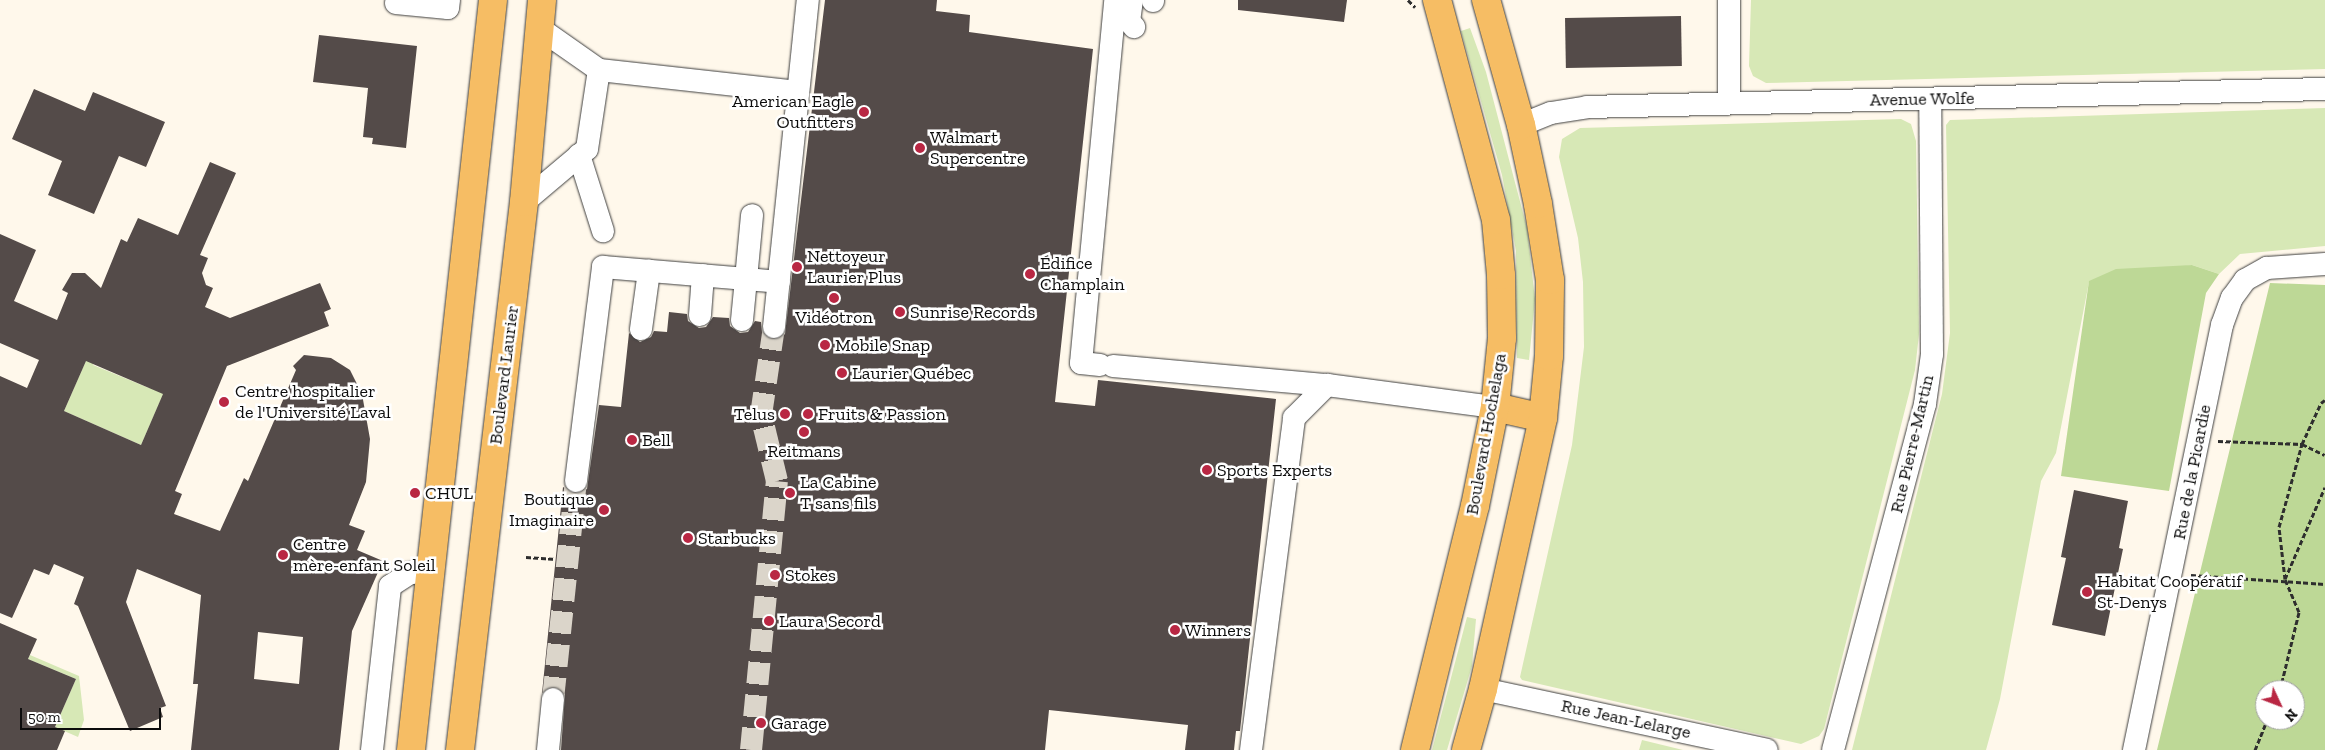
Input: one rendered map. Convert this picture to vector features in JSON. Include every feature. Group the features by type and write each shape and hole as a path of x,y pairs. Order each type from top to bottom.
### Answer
{"main road":[{"path":"411,750 493,0"},
{"name":"Boulevard Laurier","path":"460,750 524,202 542,0"},
{"path":"1466,750 1484,689 1543,418 1550,280 1521,125 1486,0"},
{"name":"Boulevard Hochelaga","path":"1415,750 1443,645 1495,407 1502,338 1501,275 1496,220 1427,5"},
{"path":"1495,407 1543,418"}],"street":[{"path":"396,3 448,8 449,0"},
{"path":"774,327 808,0"},
{"path":"1115,0 1081,363 1327,385 1495,407"},
{"path":"1134,27 1129,21 1146,0"},
{"path":"1729,0 1729,103"},
{"path":"539,28 599,70 798,92"},
{"path":"524,202 587,149 599,70"},
{"name":"Avenue Wolfe","path":"1521,125 1551,112 1587,106 2325,89"},
{"name":"Rue Pierre-Martin","path":"1833,750 1925,404 1932,354 1930,99"},
{"path":"579,155 603,231"},
{"path":"742,320 752,215"},
{"name":"Rue de la Picardie","path":"2134,750 2222,325 2232,298 2245,280 2267,268 2325,264"},
{"path":"576,481 603,267 779,282"},
{"path":"641,329 649,271"},
{"path":"700,315 703,275"},
{"path":"1251,750 1294,418 1327,385"},
{"path":"372,750 390,586 410,573 430,572"},
{"name":"Rue Jean-Lelarge","path":"1484,689 1767,750"},
{"path":"548,750 553,699"}],"path":[{"path":"1408,0 1427,5"},
{"path":"2282,680 2299,612 2285,579 2279,527 2302,444 2321,403 2325,400"},
{"path":"2198,440 2302,444 2325,455"},
{"path":"2285,579 2325,487"},
{"path":"526,557 556,560"},
{"path":"353,560 379,571"},
{"path":"2171,574 2285,579 2325,584"},
{"path":"2255,750 2263,730"}],"green space":[{"path":"1751,0 2325,0 2325,69 1766,83 1753,76 1749,66"},
{"path":"1470,28 1486,72 1527,228 1535,299 1529,360 1517,358 1516,251 1502,175 1461,31"},
{"path":"2325,108 2325,246 2240,254 2219,274 2192,265 2089,282 2056,453 2041,481 2000,699 1986,750 1852,750 1942,394 1950,333 1946,125 1950,120"},
{"path":"1901,119 1911,124 1916,141 1919,334 1915,370 1824,729 1819,736 1801,744 1522,680 1520,677 1572,445 1584,347 1583,282 1578,238 1559,157 1562,139 1580,128"},
{"path":"2192,265 2219,274 2206,293 2169,491 2061,476 2089,281 2116,269"},
{"path":"2270,283 2325,285 2325,750 2157,750"},
{"path":"98,333 105,336 93,365 149,388 179,358 141,445 64,411"},
{"path":"1467,617 1476,619 1472,666 1447,750 1432,750"},
{"path":"30,655 79,676 84,720 78,737 55,727 76,679 28,659"},
{"path":"1642,740 1683,750 1639,750"}],"building":[{"name":"Laurier Québec","path":"825,0 937,0 936,11 970,15 969,32 1093,49 1055,402 1095,406 1098,380 1276,399 1240,731 1236,731 1234,750 1185,750 1188,725 1049,710 1045,750 561,750 565,694 554,686 542,693 563,487 575,494 587,489 599,405 621,407 629,333 640,342 651,337 654,331 667,332 669,312 687,314 688,321 699,328 706,327 713,317 729,318 730,326 740,333 748,332 755,321 761,322 762,332 767,338 779,339 785,334"},
{"path":"1238,0 1347,0 1344,22 1238,10"},
{"path":"1681,16 1682,66 1566,68 1565,18"},
{"path":"319,35 417,46 406,148 372,144 373,138 363,137 368,88 313,82"},
{"path":"34,89 85,111 93,92 165,122 146,167 119,156 94,214 48,195 62,161 12,139"},
{"path":"210,162 236,173 200,255 208,258 202,273 206,285 213,288 205,307 230,318 320,283 331,309 324,312 329,326 227,366 175,491 182,494 174,514 220,531 244,478 248,481 296,370 293,366 304,355 331,358 350,370 362,394 370,439 366,482 349,525 365,531 357,550 383,561 352,631 339,750 191,750 198,684 193,684 201,595 137,569 126,602 166,706 160,708 163,717 130,731 78,606 74,604 84,577 54,564 49,575 34,569 12,618 0,613 0,376 27,388 39,360 0,343 0,234 36,250 14,301 57,320 68,293 62,290 72,273 85,273 101,288 121,239 127,242 138,218 178,235","holes":["86,361 163,394 141,445 64,411","258,632 303,637 299,684 254,679"]},
{"name":"Habitat Coopératif St-Denys","path":"2074,490 2128,501 2119,548 2123,549 2105,636 2052,625 2066,558 2061,557"},
{"path":"0,623 37,639 28,659 76,679 55,727 65,731 57,750 0,750"}],"tunnel":[{"path":"751,750 777,481 761,415 774,327"},
{"path":"553,699 576,481"}],"place":[{"name":"American Eagle Outfitters","path":"864,112"},
{"name":"Walmart Supercentre","path":"920,148"},
{"name":"Nettoyeur Laurier Plus","path":"797,267"},
{"name":"Édifice Champlain","path":"1030,274"},
{"name":"Vidéotron","path":"834,298"},
{"name":"Sunrise Records","path":"900,312"},
{"name":"Mobile Snap","path":"825,345"},
{"name":"Laurier Québec","path":"842,373"},
{"name":"Centre hospitalier de l'Université Laval","path":"224,402"},
{"name":"Telus","path":"785,414"},
{"name":"Fruits & Passion","path":"808,414"},
{"name":"Reitmans","path":"804,432"},
{"name":"Bell","path":"632,440"},
{"name":"Sports Experts","path":"1207,470"},
{"name":"CHUL","path":"415,493"},
{"name":"La Cabine T sans fils","path":"790,493"},
{"name":"Boutique Imaginaire","path":"604,510"},
{"name":"Starbucks","path":"688,538"},
{"name":"Centre mère-enfant Soleil","path":"283,555"},
{"name":"Stokes","path":"775,575"},
{"name":"Habitat Coopératif St-Denys","path":"2087,592"},
{"name":"Laura Secord","path":"769,621"},
{"name":"Winners","path":"1175,630"},
{"name":"Garage","path":"761,723"}]}
